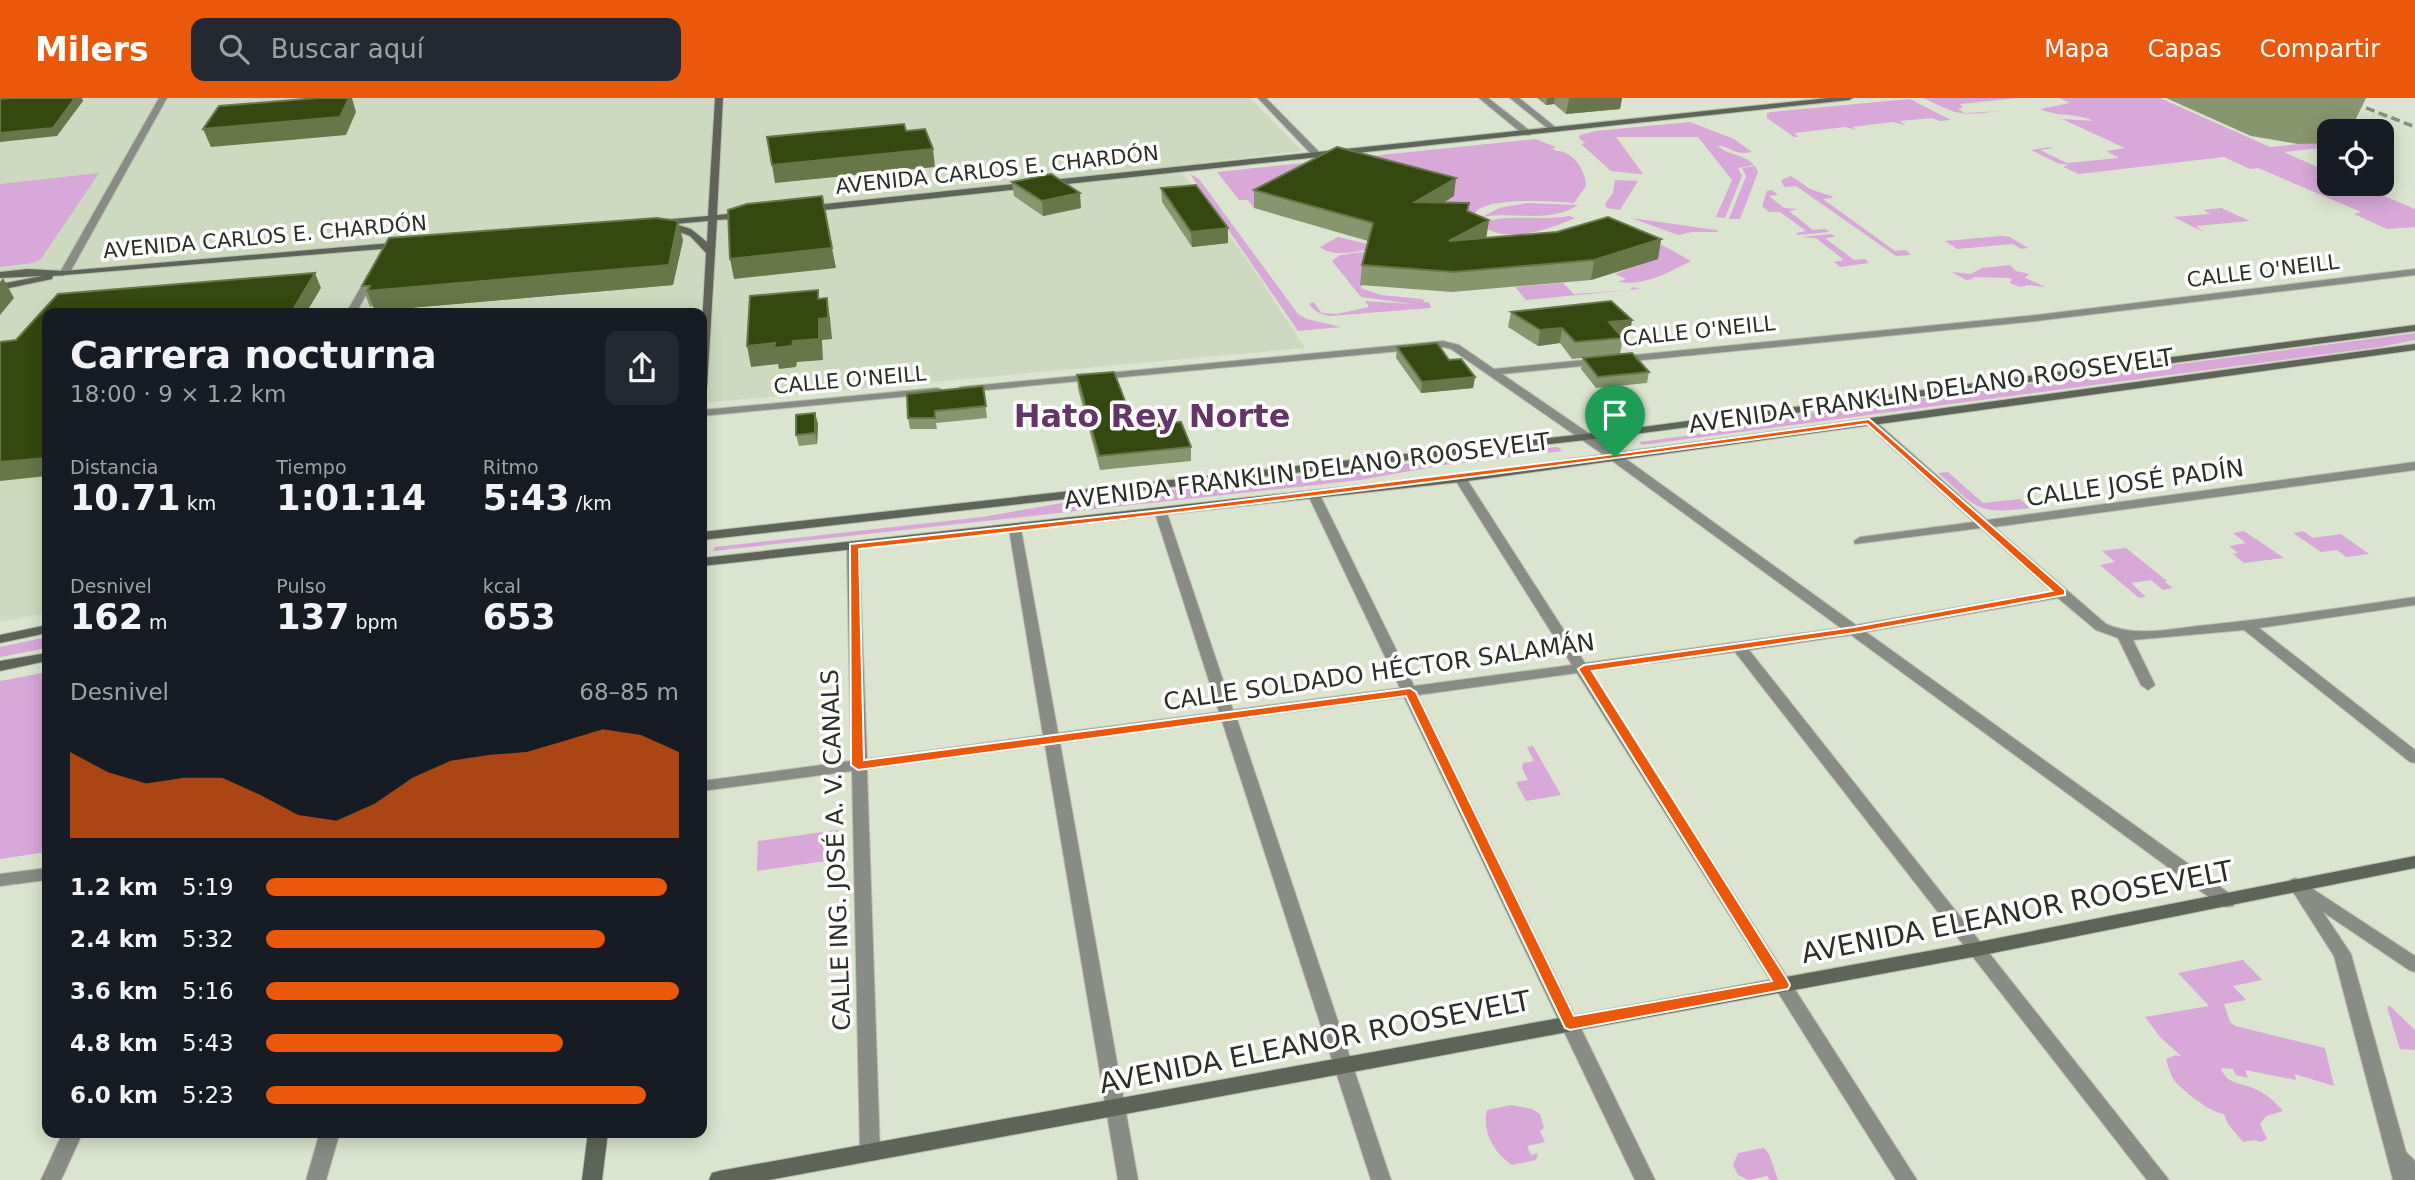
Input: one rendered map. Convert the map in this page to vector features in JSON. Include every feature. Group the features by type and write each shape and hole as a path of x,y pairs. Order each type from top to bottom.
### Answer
{"street":[{"path":"64,274 163,98"},
{"path":"707,332 719,98"},
{"path":"1262,98 1317,155"},
{"path":"1483,98 1527,133"},
{"path":"1514,98 1555,130"},
{"name":"AVENIDA CARLOS E. CHARDÓN","path":"794,210 1849,98"},
{"path":"710,253 699,237 690,232 678,227 650,224 752,215"},
{"name":"AVENIDA CARLOS E. CHARDÓN","path":"0,287 64,274 415,244"},
{"path":"382,257 388,246"},
{"path":"354,308 376,269"},
{"name":"AVENIDA CARLOS E. CHARDÓN","path":"0,275 28,272 64,274"},
{"name":"CALLE O'NEILL","path":"707,413 1443,344 1455,346 1493,372 2027,319 2415,272"},
{"name":"AVENIDA FRANKLIN DELANO ROOSEVELT","path":"707,535 1586,437 2415,328"},
{"name":"AVENIDA FRANKLIN DELANO ROOSEVELT","path":"707,561 1460,478 2415,347"},
{"path":"1493,372 1615,457 2227,901"},
{"path":"1869,421 2101,627 2124,636 2247,625 2415,601"},
{"name":"CALLE JOSÉ PADÍN","path":"1860,541 2415,466"},
{"path":"1460,478 1908,1180"},
{"path":"1314,495 1645,1180"},
{"path":"1161,513 1381,1180"},
{"path":"1015,529 1128,1180"},
{"name":"CALLE ING. JOSÉ A. V. CANALS","path":"853,546 870,1152"},
{"name":"CALLE SOLDADO HÉCTOR SALAMÁN","path":"707,785 1739,647 1854,630 2061,593"},
{"path":"2247,625 2415,758"},
{"path":"0,639 42,630"},
{"path":"2124,636 2148,685"},
{"path":"1739,647 2159,1180"},
{"path":"0,666 42,658"},
{"name":"AVENIDA ELEANOR ROOSEVELT","path":"719,1180 1978,949 2415,862"},
{"path":"0,880 42,875"},
{"path":"2297,884 2415,965"},
{"path":"2297,884 2342,954 2403,1180"},
{"path":"51,1180 70,1138"},
{"path":"316,1180 328,1138"},
{"path":"592,1180 597,1138"},
{"path":"2397,1157 2415,1175"}],"shaded area":[{"path":"0,98 1250,98 1302,151 1177,166 1251,265 1305,348 707,403 707,308 42,308 42,614 0,622"},
{"path":"1924,98 2018,98 1960,104 1963,107 1958,109 1965,113 2002,111 1969,114 1954,112"},
{"path":"2060,98 2160,98 2270,147 2317,142 2317,148 2284,152 2317,167 2317,193 2224,157 2079,174 2063,167 2068,165 2057,163 2031,150 2053,148 2040,150 2067,163 2119,158 2106,151 2125,148 2062,119 2094,121 2040,109 2070,103"},
{"path":"1910,99 1951,120 1940,121 1932,118 1900,121 1905,125 1893,122 1852,127 1857,130 1845,127 1794,133 1798,137 1794,137 1767,118 1767,113 1771,112"},
{"path":"1690,122 1734,139 1752,152 1740,153 1717,146 1754,165 1738,168 1742,176 1725,218 1716,217 1732,180 1698,137 1616,137 1643,174 1611,171 1581,144 1585,143 1579,138 1580,135 1595,131"},
{"path":"1535,139 1573,157 1581,168 1586,186 1574,203 1536,201 1492,204 1475,213 1400,229 1453,196 1254,208 1248,200 1239,200 1217,172"},
{"path":"1755,166 1758,172 1740,219 1729,219 1746,176 1742,168"},
{"path":"99,173 41,259 33,263 0,267 0,184"},
{"path":"1190,174 1199,179 1298,314 1307,319 1341,327 1298,331"},
{"path":"1791,176 1810,189 1831,196 1833,198 1823,199 1895,251 1906,250 1911,255 1896,256 1796,186 1784,187 1781,180"},
{"path":"1615,180 1638,181 1620,210 1607,208 1605,204 1613,193"},
{"path":"1772,190 1778,195 1769,196 1784,208 1799,209 1789,211 1813,230 1825,229 1829,232 1798,235 1796,233 1806,231 1780,212 1769,212 1762,206 1767,191"},
{"path":"2324,196 2384,196 2415,209 2415,227 2387,229 2354,214 2361,212"},
{"path":"1527,203 1578,205 1567,211 1543,216 1482,217 1499,208"},
{"path":"2221,208 2250,221 2196,226 2204,232 2173,217 2210,214 2204,210"},
{"path":"1569,216 1575,218 1520,234 1497,233 1487,229 1487,222 1495,220"},
{"path":"1631,218 1716,230 1719,232 1678,235"},
{"path":"1595,222 1651,239 1691,261 1647,280 1618,282 1626,279 1615,274 1657,258 1515,243"},
{"path":"1832,234 1835,237 1825,238 1854,260 1865,259 1869,263 1840,267 1834,262 1844,260 1816,238 1801,237"},
{"path":"1338,237 1380,247 1341,253 1326,251 1320,247"},
{"path":"2010,237 2028,248 2021,249 2013,244 1957,249 1945,241"},
{"path":"1379,250 1361,288 1381,295 1423,299 1424,302 1429,302 1431,308 1330,316 1318,312 1313,309 1309,304 1313,302 1322,313 1337,314 1369,307 1365,301 1412,304 1361,297 1332,261 1340,255"},
{"path":"2010,265 2016,271 2029,274 2025,278 2046,287 2020,287 2010,283 2012,279 2009,278 1973,277 1966,280 1952,272 1971,274 1982,268"},
{"path":"1563,283 1574,294 1629,290 1526,300 1515,287"},
{"path":"2415,333 2415,340 2380,347 1642,445 1639,442 1715,432 1787,416"},
{"path":"1558,447 1562,451 1444,465 1360,480 713,551 715,547 982,517 1068,502"},
{"path":"1948,472 1983,503 2020,499 2030,508 1998,510 1978,506 1938,473"},
{"path":"2244,531 2284,558 2244,563 2233,554 2238,553 2229,546 2246,543 2233,533"},
{"path":"2303,531 2313,538 2341,534 2369,554 2346,557 2337,550 2321,552 2293,533"},
{"path":"2126,548 2173,588 2163,590 2151,580 2131,583 2146,597 2139,598 2100,565 2115,562 2102,551"},
{"path":"42,638 42,649 0,657 0,647"},
{"path":"42,673 42,853 0,859 0,681"},
{"path":"1533,746 1561,795 1526,801 1516,782 1528,780 1522,768 1523,763 1534,761 1527,747"},
{"path":"838,830 839,859 757,871 758,841"},
{"path":"2243,960 2262,980 2233,986 2246,1000 2224,1004 2230,1022 2235,1026 2325,1048 2334,1086 2295,1074 2296,1080 2245,1070 2248,1078 2236,1075 2233,1069 2221,1068 2227,1078 2261,1092 2283,1111 2266,1116 2260,1124 2267,1139 2261,1142 2243,1142 2228,1124 2224,1114 2205,1106 2174,1080 2166,1059 2176,1055 2182,1057 2160,1037 2145,1017 2209,1006 2178,973"},
{"path":"2390,1006 2415,1030 2415,1050 2400,1049 2387,1007"},
{"path":"1511,1105 1532,1109 1540,1114 1544,1128 1540,1131 1545,1142 1527,1146 1531,1155 1538,1153 1536,1160 1512,1165 1491,1141 1486,1126 1487,1110"},
{"path":"1764,1148 1769,1154 1778,1180 1770,1180 1767,1176 1749,1180 1738,1175 1733,1165 1738,1153"}],"building":[{"path":"75,98 53,128 0,133 0,99"},
{"path":"349,98 340,117 203,129 219,106"},
{"path":"904,124 906,131 925,129 933,149 772,165 767,137"},
{"path":"1337,147 1456,178 1415,202 1469,203 1467,211 1489,220 1449,241 1557,232 1608,217 1661,239 1594,260 1454,272 1362,265 1373,223 1254,190"},
{"path":"1051,174 1080,193 1042,201 1012,182"},
{"path":"1196,185 1228,228 1191,232 1161,188"},
{"path":"822,196 832,248 730,259 728,210 747,204"},
{"path":"657,218 678,221 669,265 367,291 370,286 362,286 389,238"},
{"path":"315,273 294,308 45,308 58,294"},
{"path":"818,290 818,299 827,298 828,318 819,319 819,339 793,341 792,346 774,348 775,343 747,346 750,296"},
{"path":"1611,301 1632,320 1609,322 1623,338 1575,342 1562,328 1540,330 1511,312"},
{"path":"42,312 42,458 0,462 0,342 16,340"},
{"path":"1437,343 1449,360 1461,359 1475,377 1422,382 1397,347"},
{"path":"1632,353 1649,372 1598,377 1583,358"},
{"path":"1114,372 1134,425 1181,422 1191,447 1099,456 1077,375"},
{"path":"983,386 986,406 935,411 935,418 908,418 907,394"},
{"path":"815,413 815,433 796,435 796,415"}],"railway":[{"path":"2341,98 2415,127"}],"district":[{"name":"Hato Rey Norte","path":"1152,416"}],"route":[{"path":"1869,421 2061,593 1854,630 1584,669 1782,985 1570,1023 1410,692 858,765 853,546 1161,513 1615,457 1869,421"}]}
